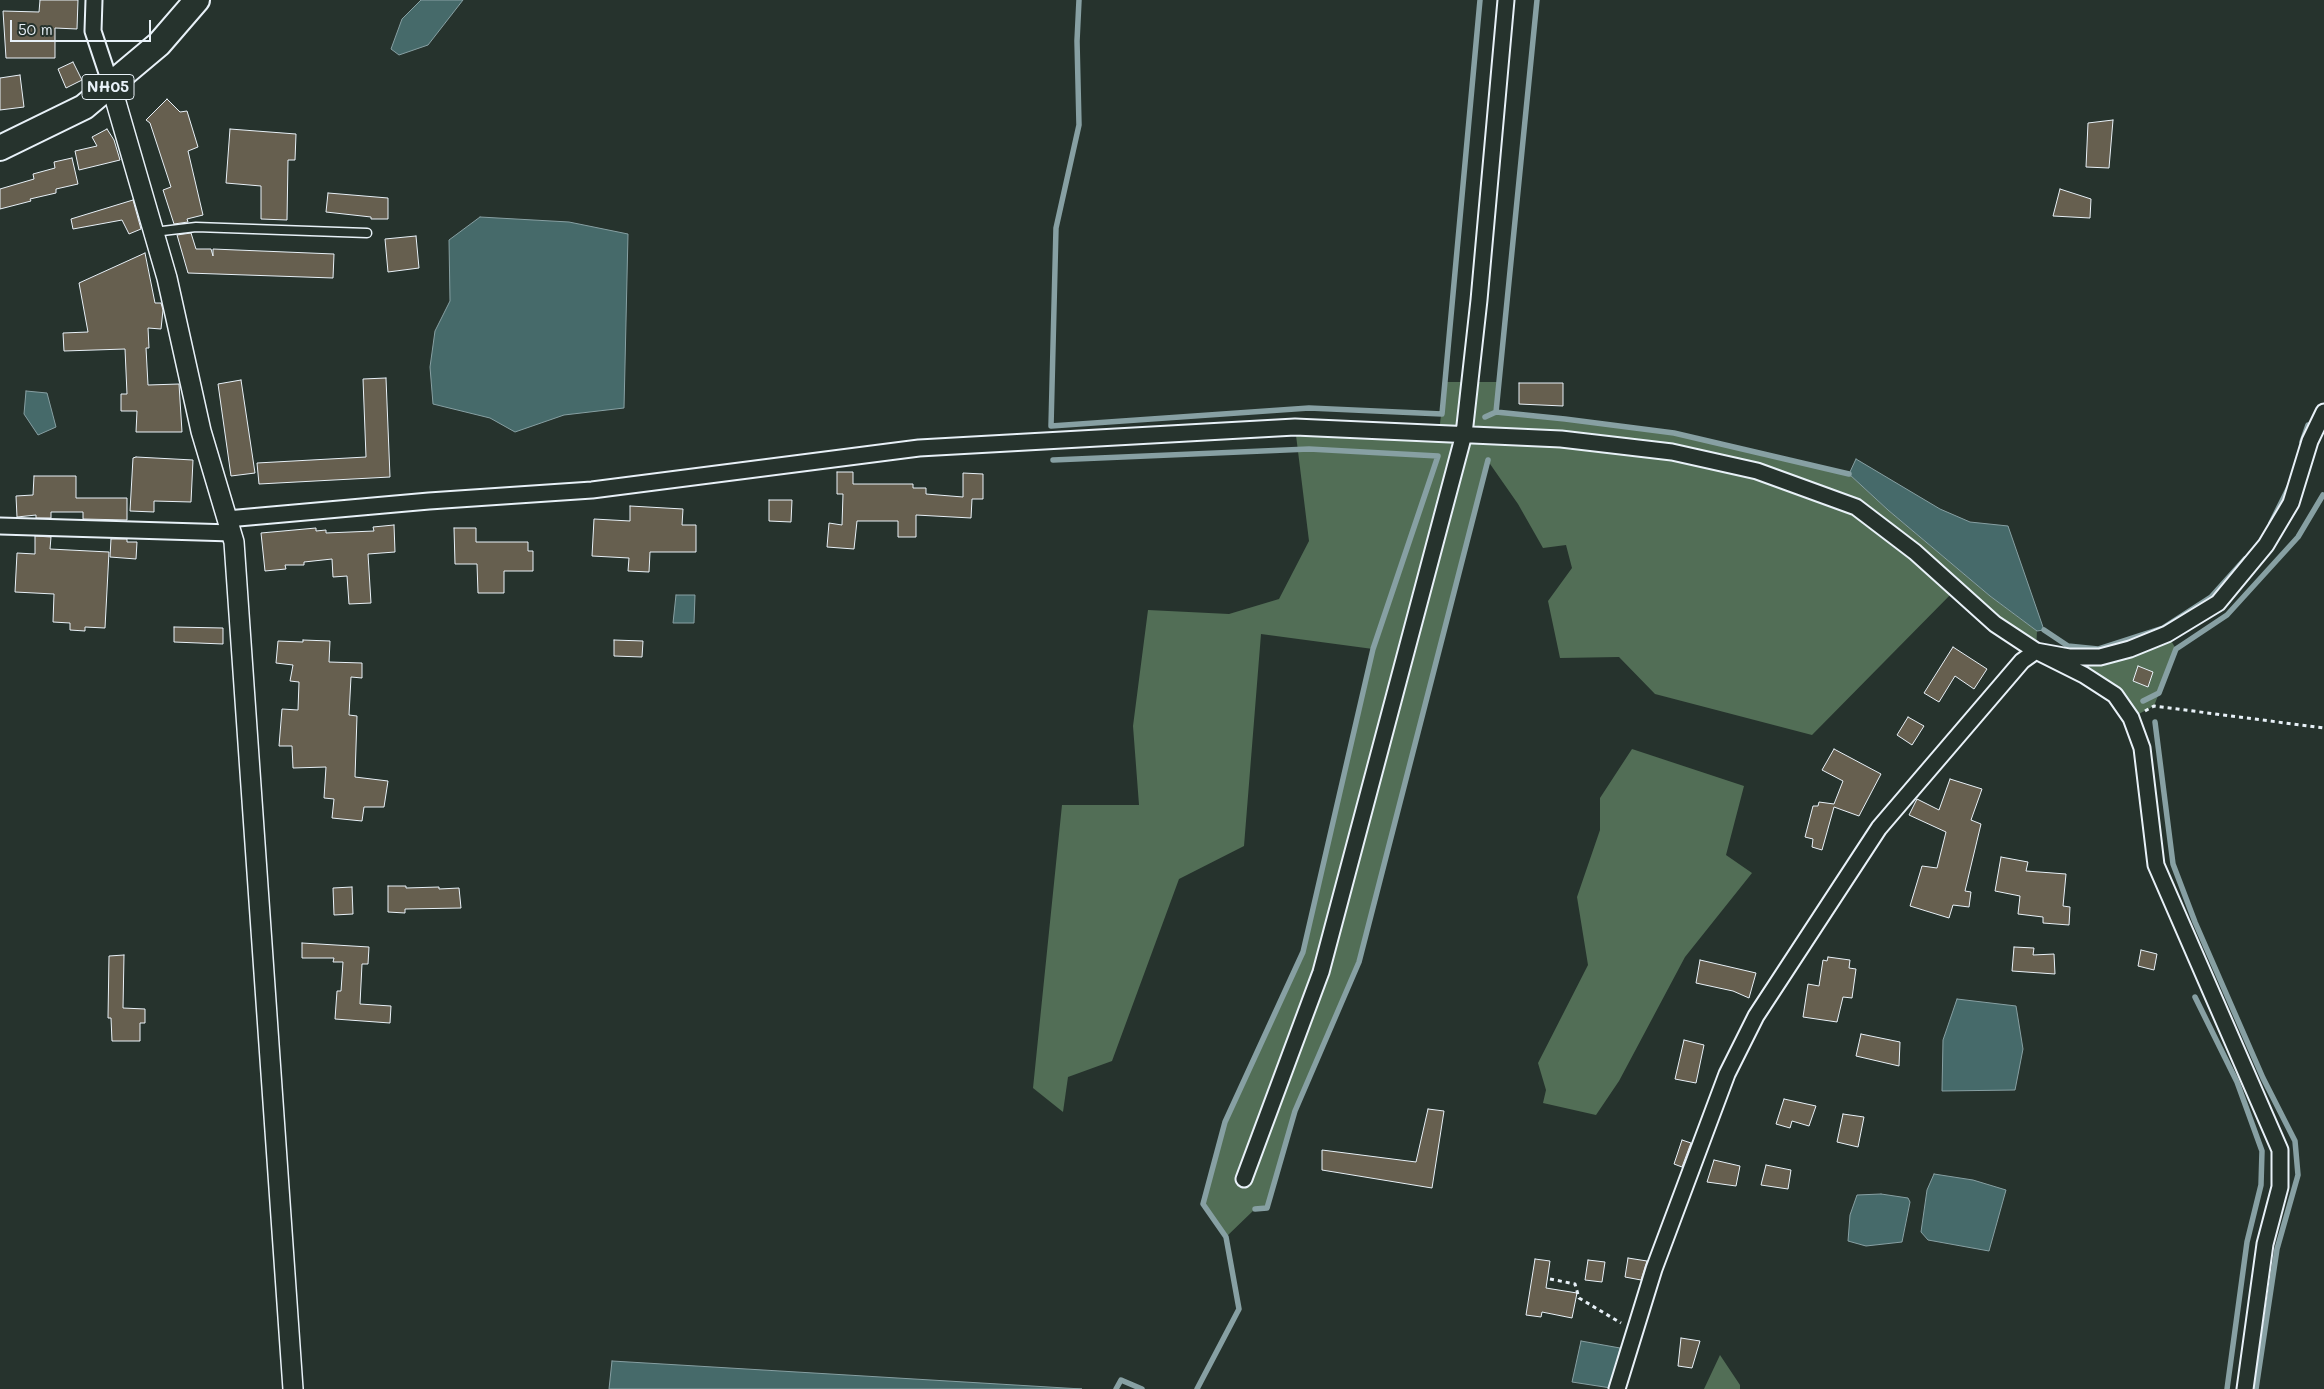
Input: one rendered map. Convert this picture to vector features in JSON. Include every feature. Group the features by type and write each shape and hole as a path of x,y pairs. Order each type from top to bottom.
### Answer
{"main road":[{"name":"NH05","path":"0,148 84,107 159,44 197,0"}],"street":[{"path":"94,0 92,31 111,85 167,278 201,431 234,542 293,1389"},
{"path":"1244,1179 1321,972 1464,434 1480,300 1506,0"},
{"path":"1617,1389 1654,1269 1727,1074 1756,1016 1879,828 2022,661 2036,651 2069,657 2100,657 2130,649 2167,634 2218,603 2266,545 2291,503 2310,440 2324,412"},
{"path":"0,526 230,526 430,501 592,490 919,448 1295,427 1560,439 1672,452 1757,470 1856,507 1915,552 1996,624 2036,651 2084,675 2114,695 2131,718 2142,748 2156,865 2280,1150 2280,1187 2265,1244 2244,1389"}],"lane":[{"path":"154,232 196,227 367,233"}],"path":[{"path":"2131,718 2154,706 2324,728"},
{"path":"1550,1279 1576,1284 1579,1298 1635,1331"}],"green space":[{"path":"1445,382 1499,382 1496,412 1674,433 1849,474 1888,510 1990,596 2037,631 2036,651 1995,624 1956,589 1812,735 1655,694 1619,657 1560,658 1548,601 1572,568 1566,545 1543,548 1518,504 1488,461 1359,962 1295,1111 1267,1208 1255,1209 1226,1237 1203,1204 1225,1122 1303,952 1373,649 1261,634 1244,846 1179,879 1112,1061 1068,1077 1063,1112 1033,1088 1062,805 1139,805 1133,726 1148,610 1229,614 1279,599 1309,541 1295,427 1439,432"},
{"path":"2167,634 2176,649 2154,706 2131,718 2115,695 2084,675 2036,651 2069,657 2100,657 2130,649"},
{"path":"1632,749 1744,786 1726,855 1752,873 1685,957 1619,1081 1596,1115 1543,1103 1546,1090 1538,1063 1588,965 1577,897 1600,830 1600,798"},
{"path":"1720,1355 1740,1385 1740,1389 1704,1389"}],"water":[{"path":"421,0 463,0 428,45 399,55 391,49 402,19"},
{"path":"480,217 569,222 628,234 624,408 564,415 515,432 490,418 433,404 430,367 435,331 450,301 449,240"},
{"path":"26,391 47,393 56,427 38,435 24,414"},
{"path":"1856,459 1940,509 1970,522 2008,526 2044,630 2037,631 1990,596 1888,510 1849,474"},
{"path":"676,595 695,595 694,623 673,623"},
{"path":"1957,999 2016,1006 2023,1049 2015,1090 1942,1091 1943,1040"},
{"path":"1934,1174 1973,1180 2006,1190 1989,1251 1928,1240 1921,1232 1927,1190"},
{"path":"1881,1194 1908,1198 1910,1202 1902,1242 1866,1246 1848,1241 1850,1215 1857,1195"},
{"path":"1581,1341 1620,1348 1611,1388 1572,1382"},
{"path":"612,1361 1082,1389 609,1389"}],"building":[{"path":"40,0 78,0 77,29 55,28 55,58 6,58 3,11 39,12"},
{"path":"73,62 82,80 66,88 58,69"},
{"path":"20,75 24,107 0,110 0,78"},
{"path":"167,99 180,112 187,111 198,147 188,151 203,215 187,219 188,222 174,224 163,190 171,187 150,123 146,120"},
{"path":"2113,120 2109,168 2086,167 2088,123"},
{"path":"107,129 114,140 120,160 79,170 75,151 97,146 92,137"},
{"path":"230,129 296,134 295,160 288,160 287,220 261,219 261,186 226,183"},
{"path":"72,158 78,184 56,189 56,193 0,209 0,189 34,179 33,174 55,168 54,162"},
{"path":"2060,189 2091,199 2090,218 2053,216"},
{"path":"328,193 388,198 388,219 371,219 371,217 326,212"},
{"path":"133,200 141,229 129,234 122,220 73,229 71,219"},
{"path":"191,233 196,249 211,249 213,256 213,249 334,254 333,278 188,273 177,235"},
{"path":"416,236 419,268 388,272 385,239"},
{"path":"145,253 155,303 161,303 163,310 161,329 148,328 149,348 146,348 148,385 179,384 182,432 136,432 137,411 121,411 121,394 127,394 125,349 64,351 63,333 88,332 79,283"},
{"path":"386,378 390,477 259,484 257,463 366,457 363,379"},
{"path":"241,380 255,473 231,476 218,384"},
{"path":"1519,383 1563,383 1563,406 1519,404"},
{"path":"133,458 193,460 191,502 154,501 154,512 130,511"},
{"path":"837,472 853,472 853,484 913,484 913,488 926,488 926,494 963,497 963,473 983,474 983,499 972,499 971,518 916,515 916,537 898,537 898,521 857,521 854,549 827,547 829,523 842,525 843,494 837,494"},
{"path":"34,476 76,476 76,498 127,498 127,520 83,519 83,512 51,512 51,518 36,518 36,515 17,517 16,496 33,495"},
{"path":"769,500 792,500 791,522 769,521"},
{"path":"630,506 683,509 682,525 696,525 696,552 650,552 649,572 628,571 629,558 592,556 594,519 630,521"},
{"path":"394,525 395,552 368,554 371,603 349,604 347,576 333,577 332,559 304,562 304,565 285,565 286,569 265,571 261,533 316,528 316,531 326,530 326,533 374,531 373,527"},
{"path":"454,528 476,528 476,542 528,542 528,551 533,551 533,571 504,571 504,593 478,593 477,564 455,564"},
{"path":"35,536 51,537 50,549 109,552 105,628 85,627 85,631 70,630 70,623 53,622 54,594 15,592 17,553 35,554"},
{"path":"111,539 127,539 127,542 137,542 136,559 110,557"},
{"path":"174,627 223,628 223,644 174,642"},
{"path":"303,640 330,641 329,662 362,663 362,678 351,677 349,715 357,716 355,777 388,781 384,807 364,807 362,821 332,818 334,799 324,798 326,767 293,768 292,746 279,746 282,709 298,710 299,682 290,681 293,665 276,663 278,641 303,642"},
{"path":"614,640 643,641 642,657 614,656"},
{"path":"1953,647 1987,669 1974,689 1955,676 1939,702 1924,693"},
{"path":"2138,666 2153,672 2148,687 2133,681"},
{"path":"1908,717 1924,726 1912,745 1897,735"},
{"path":"1834,749 1881,774 1859,816 1834,807 1822,850 1812,847 1813,839 1805,837 1813,806 1818,806 1819,802 1834,804 1843,781 1822,770"},
{"path":"1950,779 1982,789 1971,820 1981,824 1965,891 1971,892 1969,907 1953,905 1949,918 1910,906 1922,866 1937,868 1946,832 1909,815 1917,799 1939,810"},
{"path":"2001,857 2028,862 2026,871 2066,874 2063,906 2070,907 2069,925 2043,923 2043,917 2018,914 2020,896 1995,891"},
{"path":"388,886 406,886 406,888 439,887 439,889 459,888 461,908 405,909 405,913 388,912"},
{"path":"352,887 353,914 334,915 333,888"},
{"path":"302,943 369,947 368,964 362,964 360,1004 391,1006 390,1023 335,1019 337,991 341,991 343,962 333,962 334,958 302,958"},
{"path":"2014,947 2034,948 2033,955 2054,954 2055,974 2012,971"},
{"path":"2141,950 2157,954 2154,970 2138,966"},
{"path":"124,955 123,1008 145,1009 145,1023 140,1023 140,1041 112,1041 111,1018 108,1018 109,956"},
{"path":"1828,957 1850,960 1849,968 1856,969 1852,998 1843,997 1837,1022 1803,1017 1808,984 1819,986 1823,960 1827,961"},
{"path":"1700,960 1756,973 1749,998 1733,991 1696,983"},
{"path":"1861,1034 1900,1042 1899,1066 1856,1056"},
{"path":"1684,1040 1704,1045 1696,1083 1675,1079"},
{"path":"1784,1099 1816,1106 1809,1126 1792,1121 1790,1128 1776,1124"},
{"path":"1428,1109 1444,1111 1432,1188 1322,1170 1322,1150 1416,1162"},
{"path":"1843,1114 1864,1117 1858,1147 1837,1142"},
{"path":"1682,1140 1691,1143 1682,1167 1674,1164"},
{"path":"1714,1160 1740,1166 1736,1186 1707,1182"},
{"path":"1766,1165 1791,1170 1788,1189 1761,1185"},
{"path":"1628,1258 1647,1261 1641,1280 1625,1277"},
{"path":"1535,1259 1550,1261 1546,1288 1577,1293 1572,1318 1542,1312 1541,1317 1526,1315"},
{"path":"1588,1260 1605,1262 1602,1282 1585,1280"},
{"path":"1681,1338 1700,1341 1692,1368 1678,1366"}],"waterway":[{"path":"1079,0 1077,41 1079,125 1056,228 1051,426 1309,408 1442,414 1480,0"},
{"path":"1537,0 1496,412 1674,433 1849,474"},
{"path":"1485,417 1496,412"},
{"path":"2302,442 2308,425"},
{"path":"1053,460 1309,449 1438,456 1373,649 1303,952 1225,1122 1203,1204 1226,1237 1239,1309 1197,1389"},
{"path":"1255,1209 1267,1208 1295,1111 1359,962 1488,460"},
{"path":"2271,523 2289,487"},
{"path":"2143,701 2159,693 2176,649 2227,615 2298,537 2323,495"},
{"path":"2044,630 2068,646 2098,649 2163,628 2211,597 2245,559"},
{"path":"2155,722 2173,864 2195,922 2263,1078 2295,1141 2298,1175 2277,1249 2256,1389"},
{"path":"2195,997 2237,1082 2262,1151 2261,1185 2247,1242 2227,1389"},
{"path":"1116,1389 1121,1380 1142,1389"}]}
